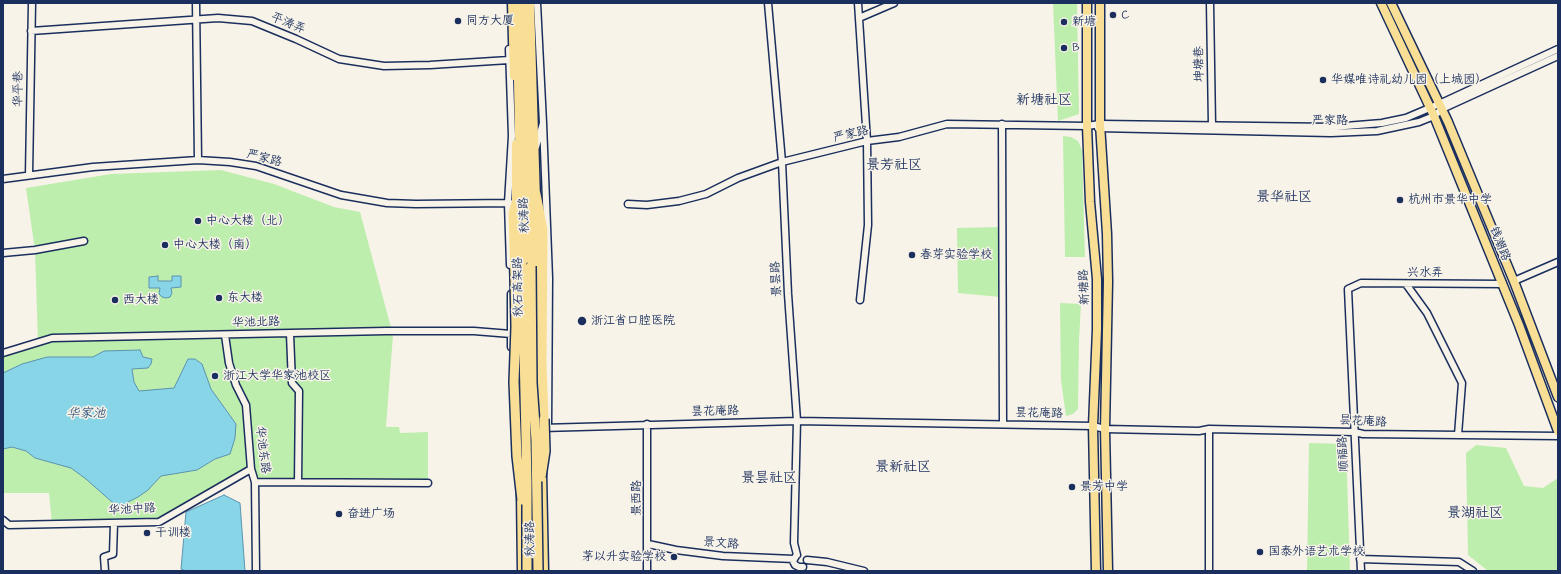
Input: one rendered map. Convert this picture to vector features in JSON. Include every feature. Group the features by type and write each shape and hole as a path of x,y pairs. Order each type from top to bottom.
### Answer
{"highway":[{"name":"秋石高架路","path":"517,3 527,571"},
{"name":"秋石高架路","path":"525,3 532,383 536,440 538,571"},
{"path":"536,194 543,230 542,363 545,451 537,502"},
{"path":"512,203 516,327 514,382 517,456 526,532"}],"main road":[{"name":"秋涛路","path":"512,3 516,120 512,203 520,428 522,571"},
{"name":"秋涛路","path":"530,3 536,194 538,381 545,428 544,571"},
{"name":"新塘路","path":"1087,3 1087,126 1090,202 1097,279 1097,329 1093,426 1096,571"},
{"name":"新塘路","path":"1100,3 1101,126 1108,250 1108,331 1105,429 1108,571"},
{"name":"钱潮路","path":"1381,3 1434,116 1503,284 1558,431"},
{"name":"钱潮路","path":"1392,3 1440,106 1514,281 1558,397"}],"street":[{"name":"华平巷","path":"29,175 32,3"},
{"path":"196,3 198,160"},
{"path":"508,3 512,136 511,334 513,411 520,428"},
{"path":"537,3 549,278 545,428"},
{"name":"景昙路","path":"768,3 782,162 788,294 797,421 794,543 796,557"},
{"path":"858,3 867,142 868,225 860,300"},
{"path":"859,18 894,3"},
{"name":"坤塘巷","path":"1210,3 1212,125"},
{"name":"平涛弄","path":"31,30 197,18 218,18 252,22 296,39 339,59 384,66 510,60"},
{"name":"严家路","path":"1101,126 1354,132 1377,131 1406,126 1434,116 1440,106 1558,49"},
{"name":"严家路","path":"628,204 678,201 706,194 738,178 782,162 867,142 899,137 947,124 1087,126 1351,126 1398,120 1430,108 1440,106 1558,56"},
{"path":"535,150 543,123"},
{"path":"1002,124 1003,424"},
{"name":"严家路","path":"3,179 116,165 198,160 230,162 256,166 341,195 387,203 512,203"},
{"path":"3,253 35,250 84,241"},
{"path":"1514,281 1558,262"},
{"name":"兴水弄","path":"1348,289 1361,283 1503,284"},
{"path":"1406,284 1427,313 1462,383 1458,435"},
{"name":"顺福路","path":"1348,289 1361,571"},
{"name":"华池北路","path":"3,353 52,338 474,331 511,334"},
{"path":"290,334 292,383 299,391 298,482"},
{"name":"华池东路","path":"225,335 229,363 236,385 246,405 251,469 255,482 256,571"},
{"name":"昙花庵路","path":"520,428 797,421 1093,426 1105,429 1199,431 1208,428 1354,432 1363,434 1558,436"},
{"name":"景西路","path":"647,424 647,571"},
{"path":"1208,428 1210,571"},
{"name":"华池中路","path":"3,520 9,525 159,522 251,469"},
{"path":"255,482 428,483"},
{"path":"105,571 104,557 113,554 114,523"},
{"name":"景文路","path":"648,544 676,550 723,556 796,557"},
{"path":"802,554 807,560 803,569 795,565 796,557 802,554"},
{"path":"1360,559 1459,562 1473,571"},
{"path":"807,560 827,562 864,571"}],"green space":[{"path":"1053,3 1077,3 1079,114 1058,121"},
{"path":"1063,136 1071,137 1078,141 1082,150 1085,257 1065,257"},
{"name":"浙江大学华家池校区","path":"221,170 274,184 334,207 360,212 393,335 386,427 399,427 400,433 428,432 428,483 255,482 251,469 159,522 52,524 49,493 3,493 3,353 38,342 35,250 26,188 111,174"},
{"path":"1000,227 1000,297 958,293 957,228"},
{"path":"1060,303 1081,304 1078,409 1073,414 1066,416 1061,380"},
{"path":"1309,443 1346,444 1350,571 1307,571"},
{"path":"1476,445 1506,448 1524,486 1543,488 1558,478 1558,571 1488,571 1468,555 1466,453"}],"water":[{"path":"158,276 158,281 172,281 172,276 181,276 181,287 171,288 172,293 170,297 162,297 159,294 160,288 149,288 149,277"},
{"name":"华家池","path":"140,350 143,357 152,359 148,368 132,369 134,382 139,391 174,388 188,359 195,359 202,364 211,389 236,424 235,438 230,454 215,459 197,470 161,476 148,490 126,503 124,509 112,502 71,468 35,458 26,451 12,447 3,449 3,373 22,364 47,357 93,357 104,351"},
{"path":"224,495 240,503 245,571 186,571 181,569 186,512"}],"place":[{"name":"C","path":"1113,15"},
{"name":"同方大厦","path":"458,21"},
{"name":"新塘","path":"1064,22"},
{"name":"B","path":"1064,48"},
{"name":"华媒唯诗礼幼儿园（上城园）","path":"1323,80"},
{"name":"杭州市景华中学","path":"1400,200"},
{"name":"中心大楼（北）","path":"198,221"},
{"name":"中心大楼（南）","path":"165,245"},
{"name":"春芽实验学校","path":"912,255"},
{"name":"东大楼","path":"219,298"},
{"name":"西大楼","path":"115,300"},
{"name":"浙江省口腔医院","path":"582,321"},
{"name":"浙江大学华家池校区","path":"215,376"},
{"name":"景芳中学","path":"1072,487"},
{"name":"奋进广场","path":"339,514"},
{"name":"干训楼","path":"147,533"},
{"name":"国泰外语艺术学校","path":"1260,552"},
{"name":"茅以升实验学校","path":"674,557"}],"district":[{"name":"新塘社区","path":"1044,101"},
{"name":"景芳社区","path":"894,166"},
{"name":"景华社区","path":"1284,198"},
{"name":"景新社区","path":"903,468"},
{"name":"景昙社区","path":"769,479"},
{"name":"景湖社区","path":"1475,514"}]}
